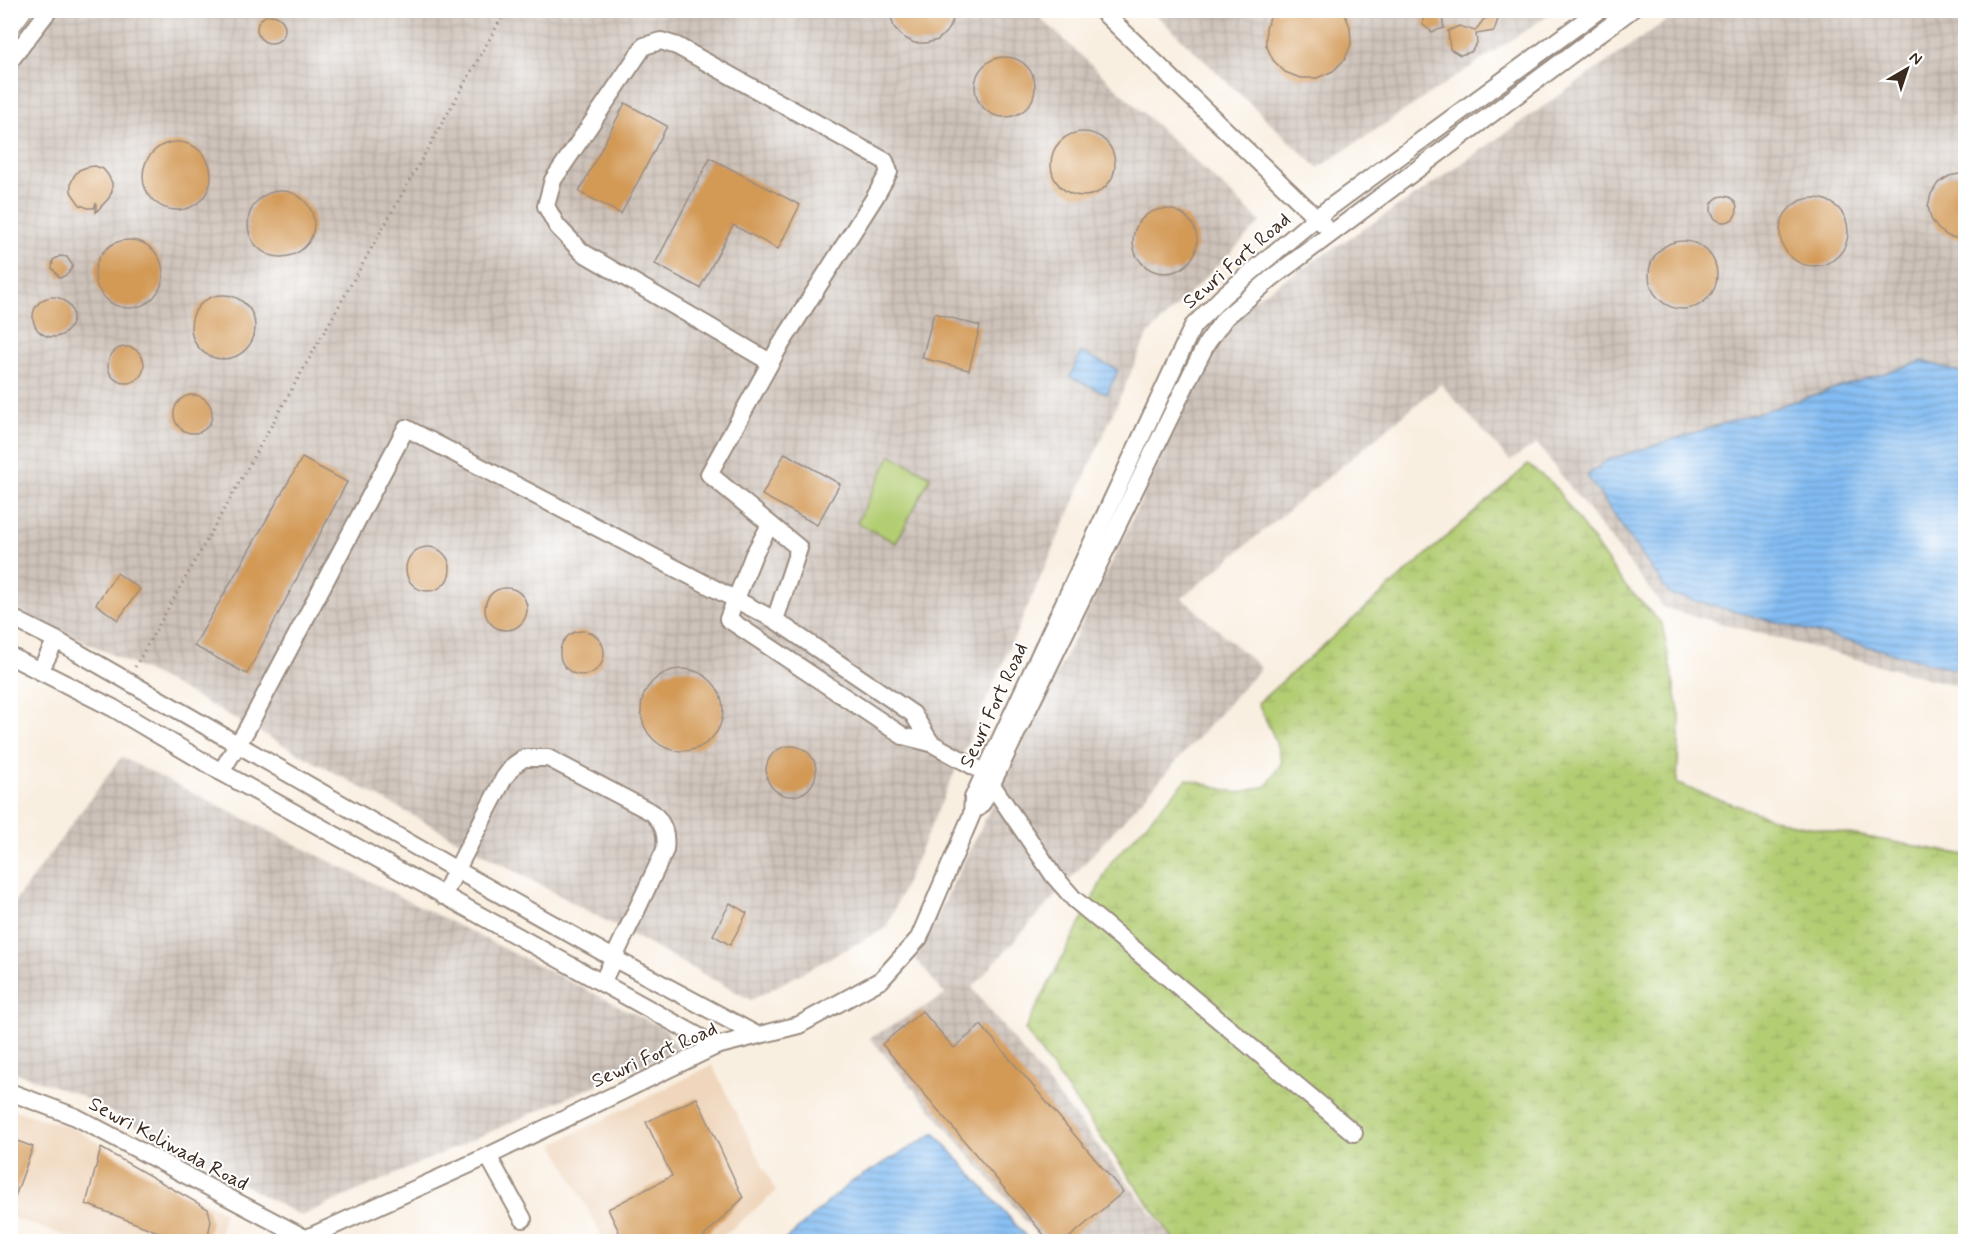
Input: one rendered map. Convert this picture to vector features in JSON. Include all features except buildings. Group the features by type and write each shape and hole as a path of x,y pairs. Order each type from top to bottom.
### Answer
{"highway":[{"path":"10,22 19,10"}],"street":[{"path":"10,61 49,10"},
{"path":"1101,10 1332,234"},
{"name":"Sewri Fort Road","path":"301,1240 488,1156 716,1046 799,1025 881,980 919,938 972,814 972,800 988,779 1147,423 1193,326 1224,295 1317,217 1599,10"},
{"path":"988,779 1207,343 1225,318 1273,277 1631,10"},
{"path":"770,362 582,252 557,226 546,206 553,180 644,46 661,41 677,46 885,161 889,172 770,362 709,474 799,548 775,620"},
{"path":"1443,124 1456,140"},
{"path":"1147,423 1164,430"},
{"path":"221,772 406,428 775,620 913,714 931,743"},
{"path":"770,525 754,555 728,619 903,736 931,743 988,779 1054,876 1074,899 1354,1133"},
{"path":"10,617 56,640 457,871 757,1035"},
{"path":"40,671 56,640"},
{"path":"10,656 113,708 221,772 716,1046"},
{"path":"443,896 504,778 514,765 524,758 548,758 653,813 662,823 667,836 665,850 602,983"},
{"name":"Sewri Koliwada Road","path":"10,1092 76,1117 301,1240"},
{"path":"488,1156 523,1219"}],"path":[{"path":"128,681 506,10"}],"shaded area":[{"path":"44,10 1033,11 1261,222 1147,336 886,928 751,1000 155,675 11,607 10,54"},
{"path":"1152,11 1555,11 1318,168"},
{"path":"1680,11 1965,11 1966,280 1963,281 1966,284 1965,688 1664,608 1537,444 1510,461 1441,384 1182,598 1261,668 972,988 1174,1241 1042,1241 870,1038 945,995 916,959 1119,547 1215,341 1242,307 1418,194"},
{"path":"121,757 665,1029 677,1049 301,1216 77,1094 11,1071 11,907"},
{"path":"712,1065 776,1192 717,1241 604,1241 554,1144"},
{"path":"10,1109 70,1127 224,1212 219,1241 82,1241 11,1218"}],"green space":[{"path":"891,455 931,476 896,543 857,523"},
{"path":"1528,465 1552,483 1623,583 1662,624 1680,716 1677,784 1783,822 1965,855 1965,1241 1175,1241 1025,1030 1112,861 1187,779 1237,793 1267,786 1282,762 1274,737 1258,703"}],"water":[{"path":"1081,352 1118,370 1107,394 1070,377"},
{"path":"1923,361 1965,374 1965,672 1669,594 1587,476 1607,460"},
{"path":"935,1133 1030,1241 784,1241 851,1182"}]}
